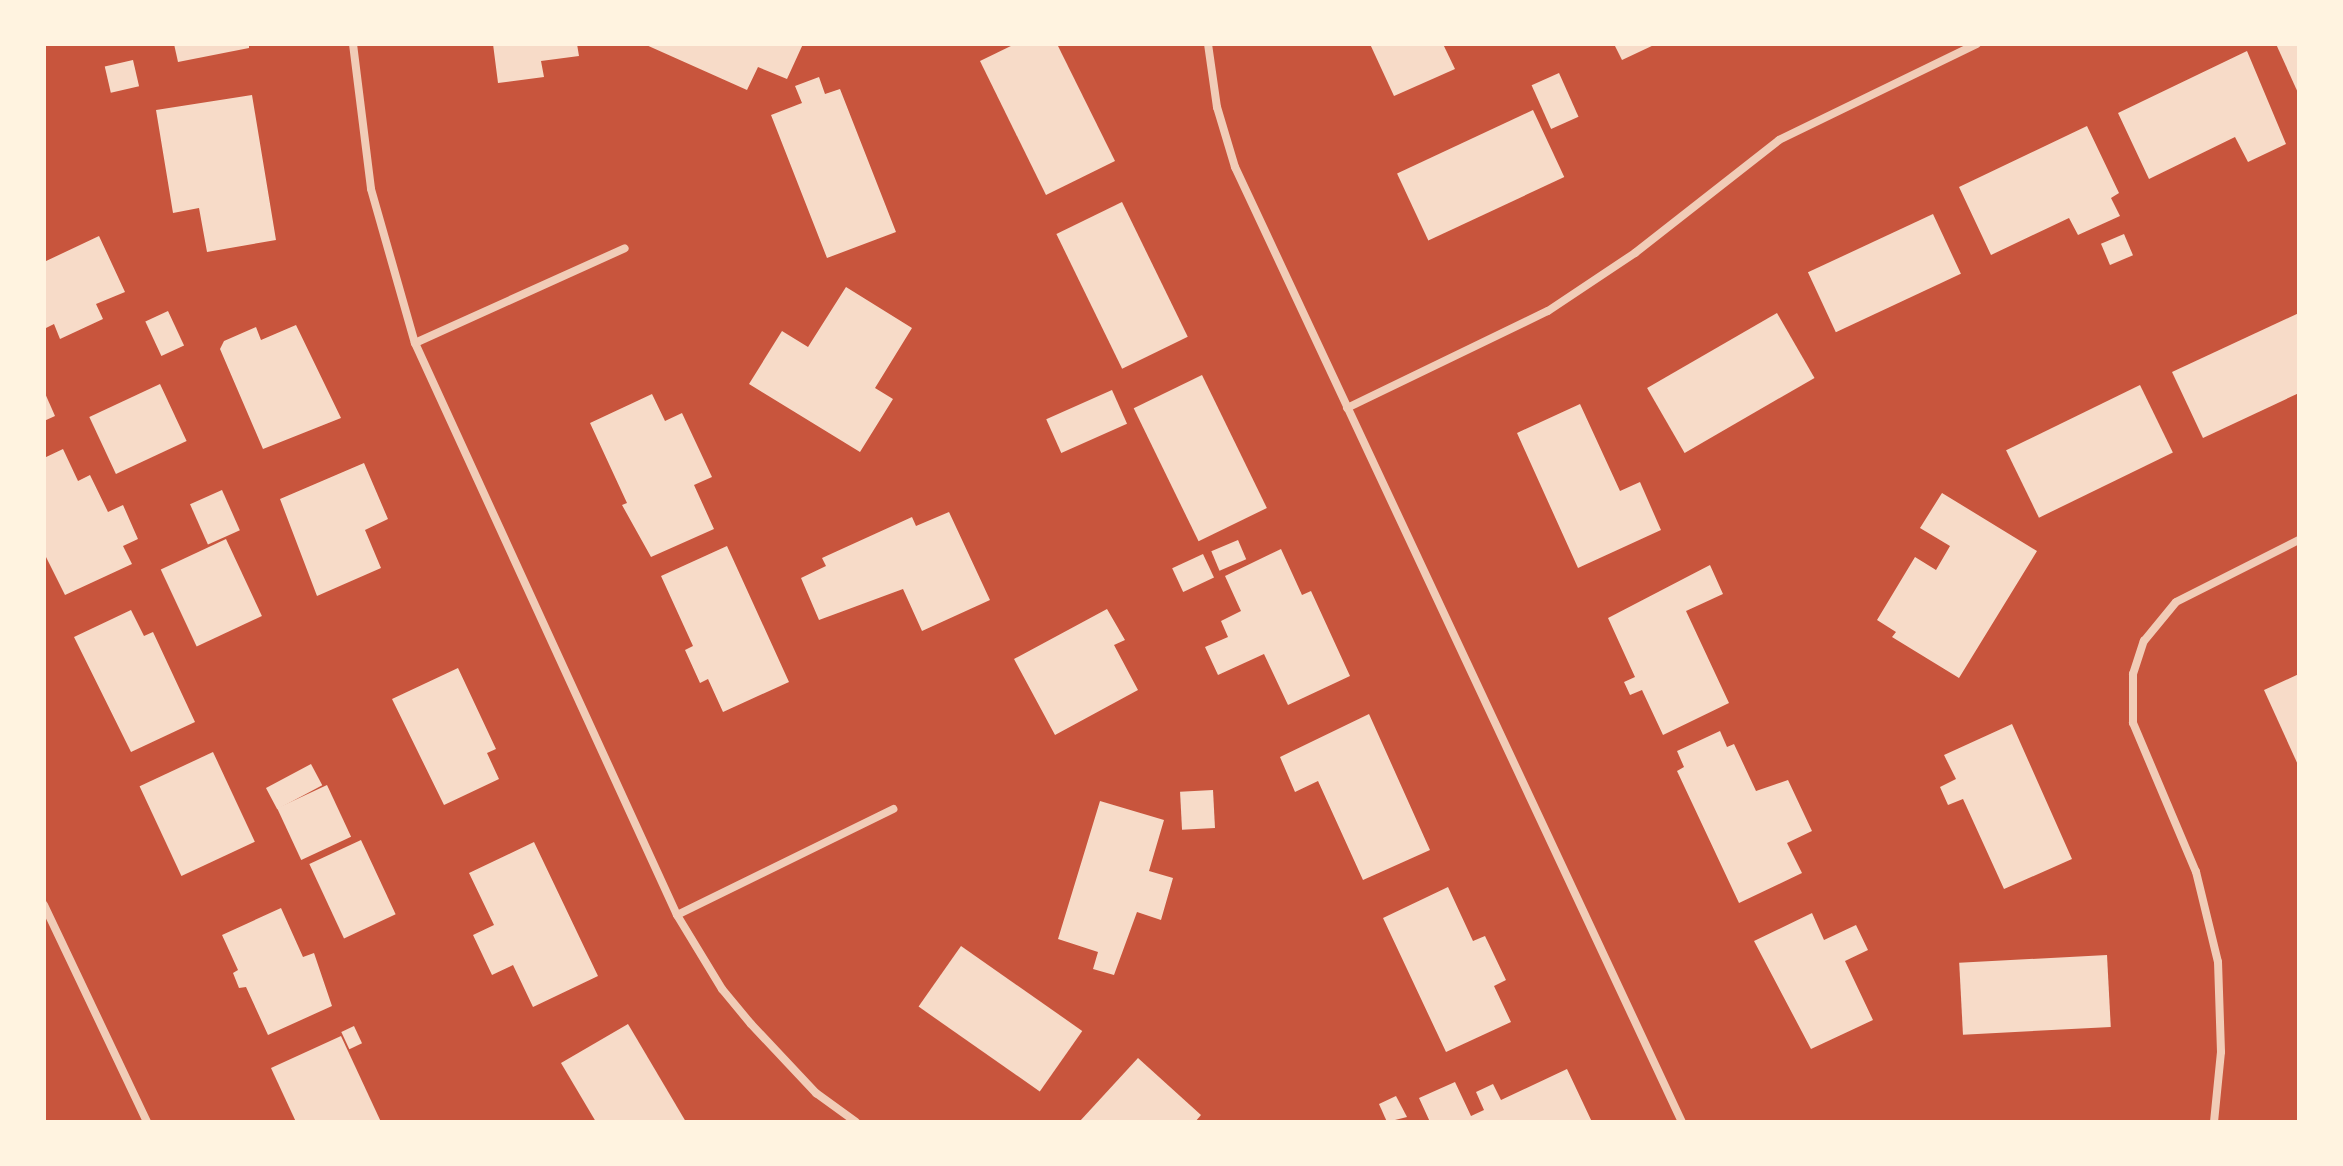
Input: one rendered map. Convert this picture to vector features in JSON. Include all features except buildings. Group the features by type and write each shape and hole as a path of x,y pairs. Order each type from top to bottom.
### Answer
{"street":[{"path":"353,44 371,189 415,343 677,915 722,989 751,1024 816,1093 856,1122"},
{"path":"1208,44 1217,107 1235,167 1682,1122"},
{"path":"1347,408 1548,311 1635,253 1779,140 1977,44"},
{"path":"415,343 625,248"},
{"path":"2214,1122 2221,1052 2218,962 2196,872 2133,723 2133,674 2144,641 2176,602 2299,540"},
{"path":"677,915 893,809"},
{"path":"44,905 147,1122"}]}
